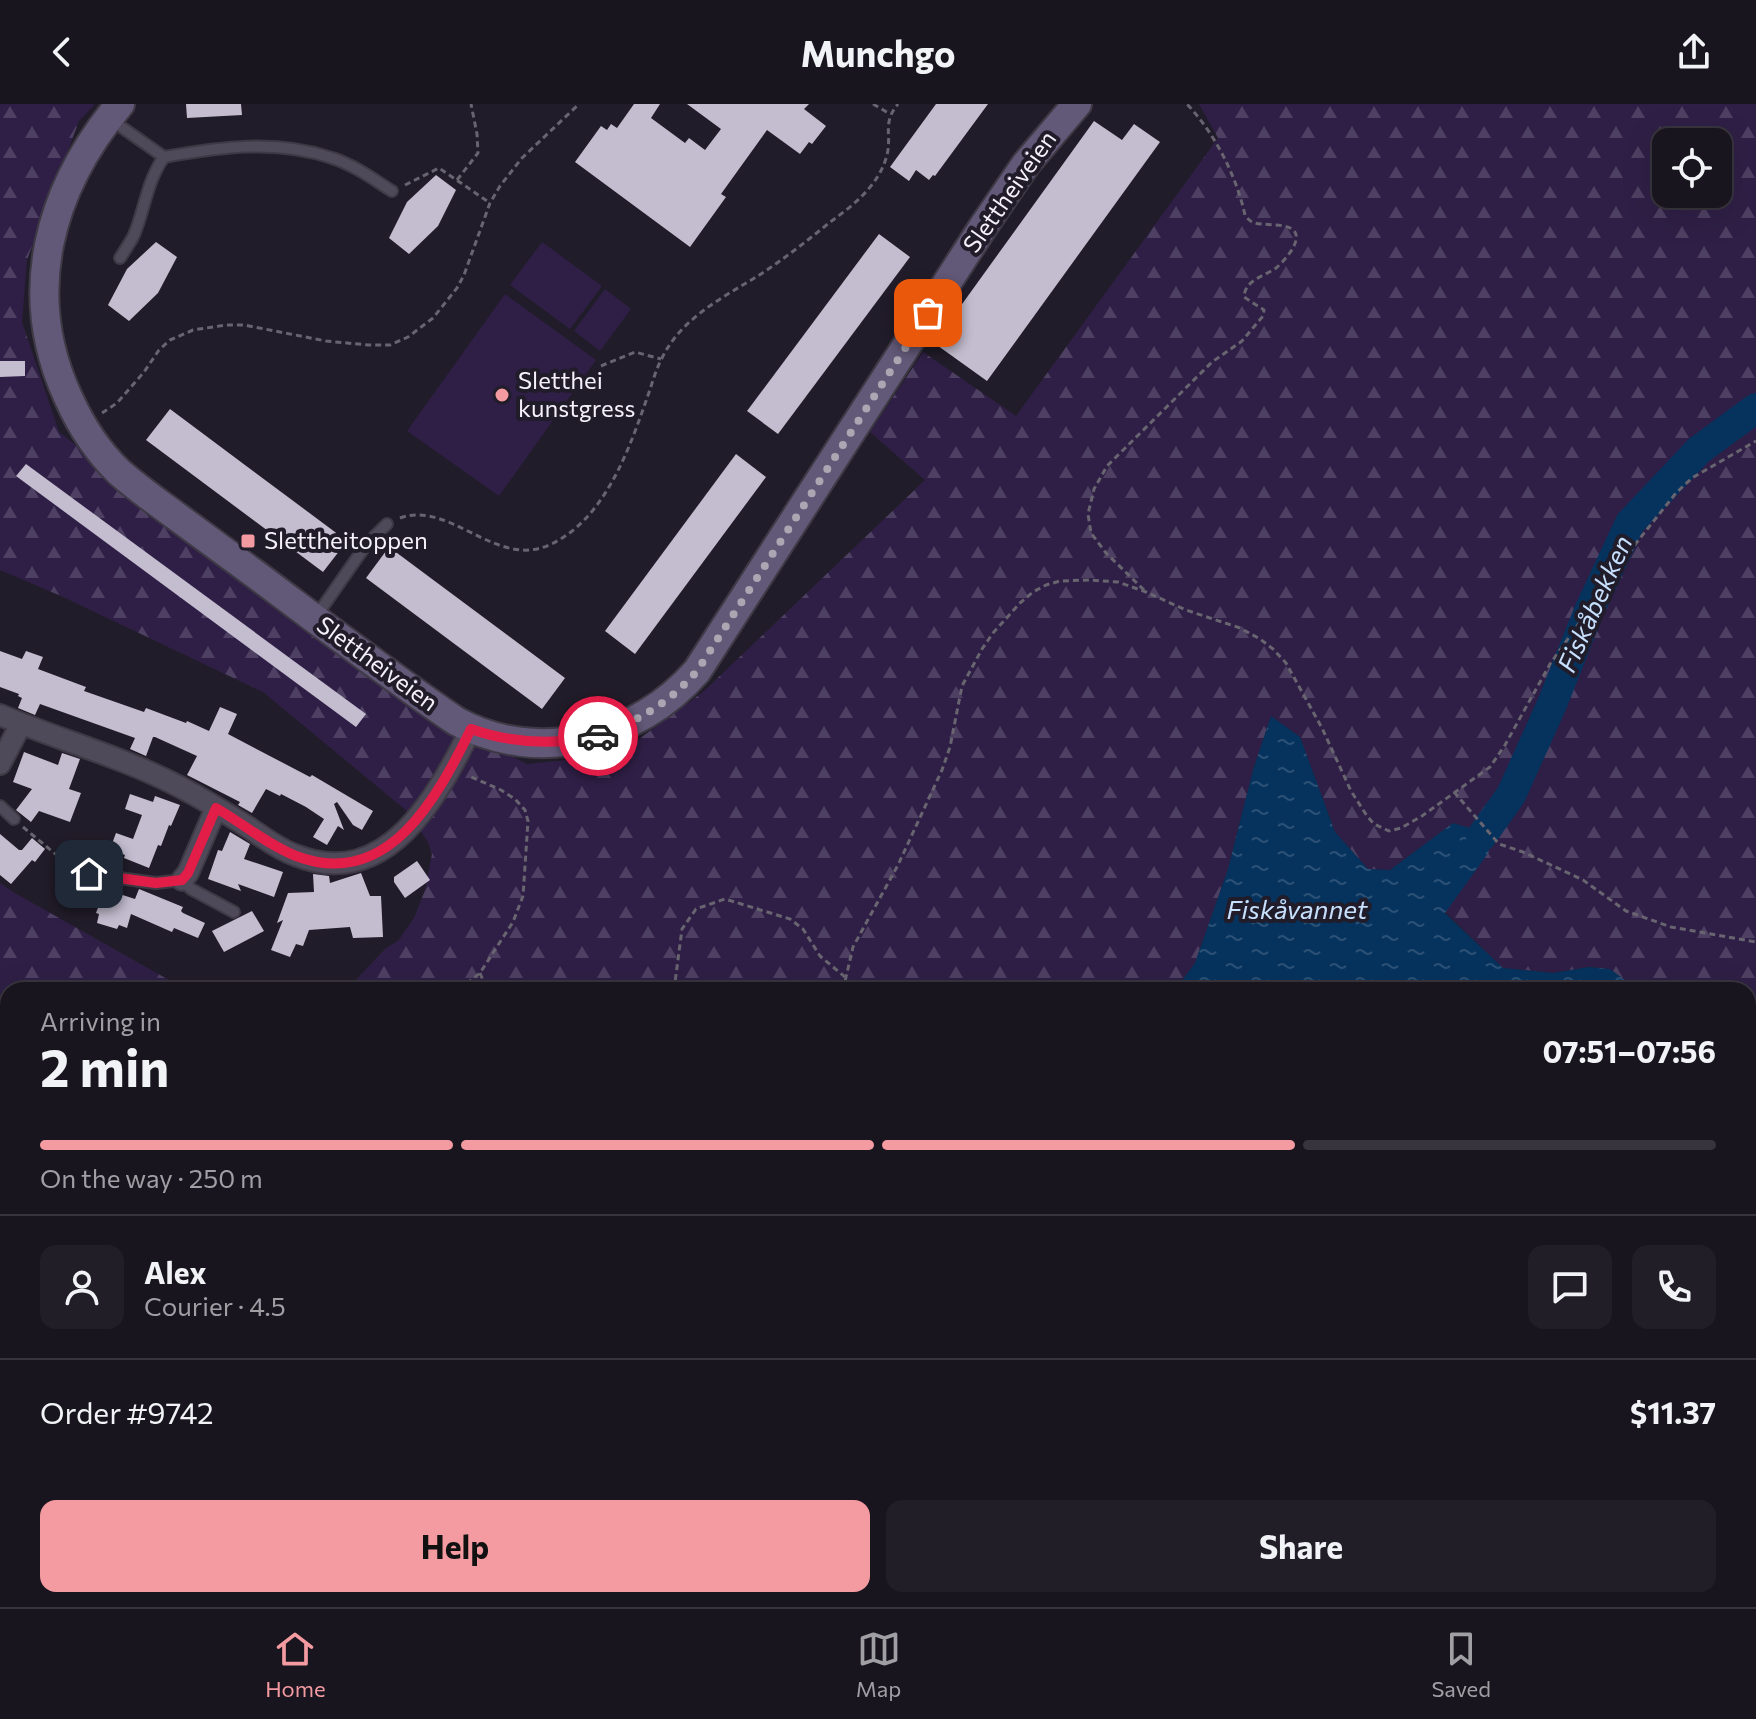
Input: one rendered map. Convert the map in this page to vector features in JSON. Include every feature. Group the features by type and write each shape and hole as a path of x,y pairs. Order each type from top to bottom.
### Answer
{"street":[{"name":"Slettheiveien","path":"114,111 86,149 60,204 43,278 50,350 61,384 82,425 118,471 154,500 410,689 471,729 525,742 562,742 597,737 648,714 682,688 697,671 992,214 1026,164 1077,104"},
{"path":"0,715 165,779 296,856 340,865 368,858 396,840 418,817 451,768 471,729"},
{"path":"0,764 21,724"},
{"path":"182,880 188,873 216,808"}],"lane":[{"name":"Slettheiveien","path":"114,111 164,157"},
{"path":"120,258 133,238 149,185 164,157 242,146 293,148 333,158 392,191"},
{"path":"314,619 366,545 387,524"},
{"path":"0,806 14,819"},
{"path":"89,874 156,883 182,880 191,889 234,912"}],"path":[{"path":"457,180 478,153 471,104"},
{"path":"82,425 117,403 170,340 193,330 244,325 326,341 376,346 390,345 408,337 433,318 457,288 490,203 500,186 522,158 579,104"},
{"path":"873,104 890,114"},
{"path":"387,524 409,515 424,514 500,545 522,550 538,549 561,539 589,514 612,481 627,452 661,359 679,332 691,319 800,247 864,194 887,156 890,114 898,104"},
{"path":"1146,592 1106,553 1091,533 1088,514 1094,489 1107,466 1212,362 1242,341 1263,316 1264,310 1244,297 1244,290 1251,282 1277,267 1296,239 1288,226 1249,220 1210,133 1187,104"},
{"path":"392,191 439,168 490,203"},
{"path":"601,366 635,352 661,359"},
{"path":"844,982 853,947 893,876 942,770 950,747 962,686 993,633 1033,592 1060,581 1118,582 1240,628 1260,639 1286,663 1322,728 1351,791 1374,824 1389,831 1401,828 1490,767 1550,664 1604,586 1676,493 1692,478 1756,441"},
{"path":"451,768 515,799 525,810 528,821 523,896 513,922 480,973 469,982"},
{"path":"1454,792 1499,844 1583,880 1626,911 1671,927 1756,942"},
{"path":"14,819 71,867 89,874"},
{"path":"675,982 682,929 696,909 725,899 790,919 803,929 820,956 845,977"},
{"path":"480,973 484,982"}],"green space":[{"path":"0,104 95,104 79,121 27,260 22,322 59,432 415,707 527,764 617,755 703,692 925,480 870,432 923,352 1016,416 1218,138 1199,104 1756,104 1756,982 1627,982 1610,969 1589,967 1553,973 1503,968 1445,912 1488,852 1476,831 1453,823 1390,870 1368,869 1335,832 1300,737 1271,716 1253,770 1228,869 1195,963 1181,982 354,982 386,948 398,941 414,918 425,890 432,854 428,842 407,811 263,692 0,570"},
{"path":"542,242 602,286 570,329 510,285"},
{"path":"605,289 631,309 600,351 574,331"},
{"name":"Sletthei kunstgress","path":"505,294 596,360 499,496 407,431"},
{"path":"0,883 173,982 0,982"}],"water":[{"name":"Fiskåvannet","path":"1271,716 1300,737 1335,832 1368,869 1390,870 1453,823 1476,830 1489,852 1445,913 1503,968 1553,973 1589,967 1610,969 1627,982 1181,982 1195,963 1228,869 1253,770"}],"building":[{"path":"186,104 241,104 242,115 187,118"},
{"path":"634,104 660,104 651,118 685,143 689,138 705,150 721,129 687,104 809,104 804,109 826,126 800,154 767,130 721,194 726,197 690,247 575,162 601,126 607,130 611,124 617,128"},
{"path":"936,104 988,104 935,176 929,180 916,170 909,181 890,167"},
{"path":"1094,121 1122,140 1134,124 1160,142 987,381 934,343"},
{"path":"436,175 456,190 438,226 409,254 389,238 407,202"},
{"path":"879,234 910,257 778,434 747,411"},
{"path":"156,242 177,257 158,293 129,321 108,305 127,269"},
{"path":"0,361 25,361 25,376 0,377"},
{"path":"170,409 347,541 323,572 146,440"},
{"path":"736,454 766,477 635,654 605,631"},
{"path":"26,464 366,714 356,727 16,476"},
{"path":"389,547 565,678 542,709 366,578"},
{"path":"0,651 22,659 26,651 43,657 38,669 86,687 84,691 144,712 146,708 187,721 209,731 220,707 237,714 228,734 310,777 312,775 373,811 362,830 353,825 337,802 334,804 344,830 338,826 327,845 313,837 324,819 281,794 266,789 252,813 238,805 240,802 187,775 197,756 155,737 146,756 130,749 135,738 40,704 35,715 18,708 22,698 19,694 0,687"},
{"path":"24,752 58,765 62,753 80,759 69,789 81,793 70,822 39,811 31,822 16,810 32,789 13,782"},
{"path":"130,794 153,802 155,796 180,805 149,868 110,849 116,833 133,839 142,815 125,809"},
{"path":"230,832 250,844 244,859 283,872 274,897 238,884 241,891 208,879 218,850 222,851"},
{"path":"0,834 19,850 32,838 45,849 11,884 0,875"},
{"path":"417,861 430,880 405,898 394,877"},
{"path":"361,873 370,896 381,896 383,937 353,938 350,927 309,930 303,946 296,944 290,957 271,950 283,920 277,923 288,893 314,892 313,874 329,876 330,883"},
{"path":"139,889 183,907 183,913 205,923 198,938 174,928 172,932 131,914 127,928 119,925 117,929 97,923 97,904 101,892 106,893 107,890 135,899"},
{"path":"252,911 264,931 224,952 212,931"}],"waterway":[{"name":"Fiskåbekken","path":"1481,837 1511,795 1630,523 1699,450 1756,408"}],"way so far":[{"path":"598,736 648,714 682,688 697,671 928,313"}],"place":[{"name":"Sletthei kunstgress","path":"502,395"},
{"name":"Slettheitoppen","path":"248,541"}],"route":[{"path":"89,874 156,883 182,880 195,859 216,808 296,856 340,865 368,858 382,851 418,817 451,768 471,729 525,742 550,743 598,736"}]}
